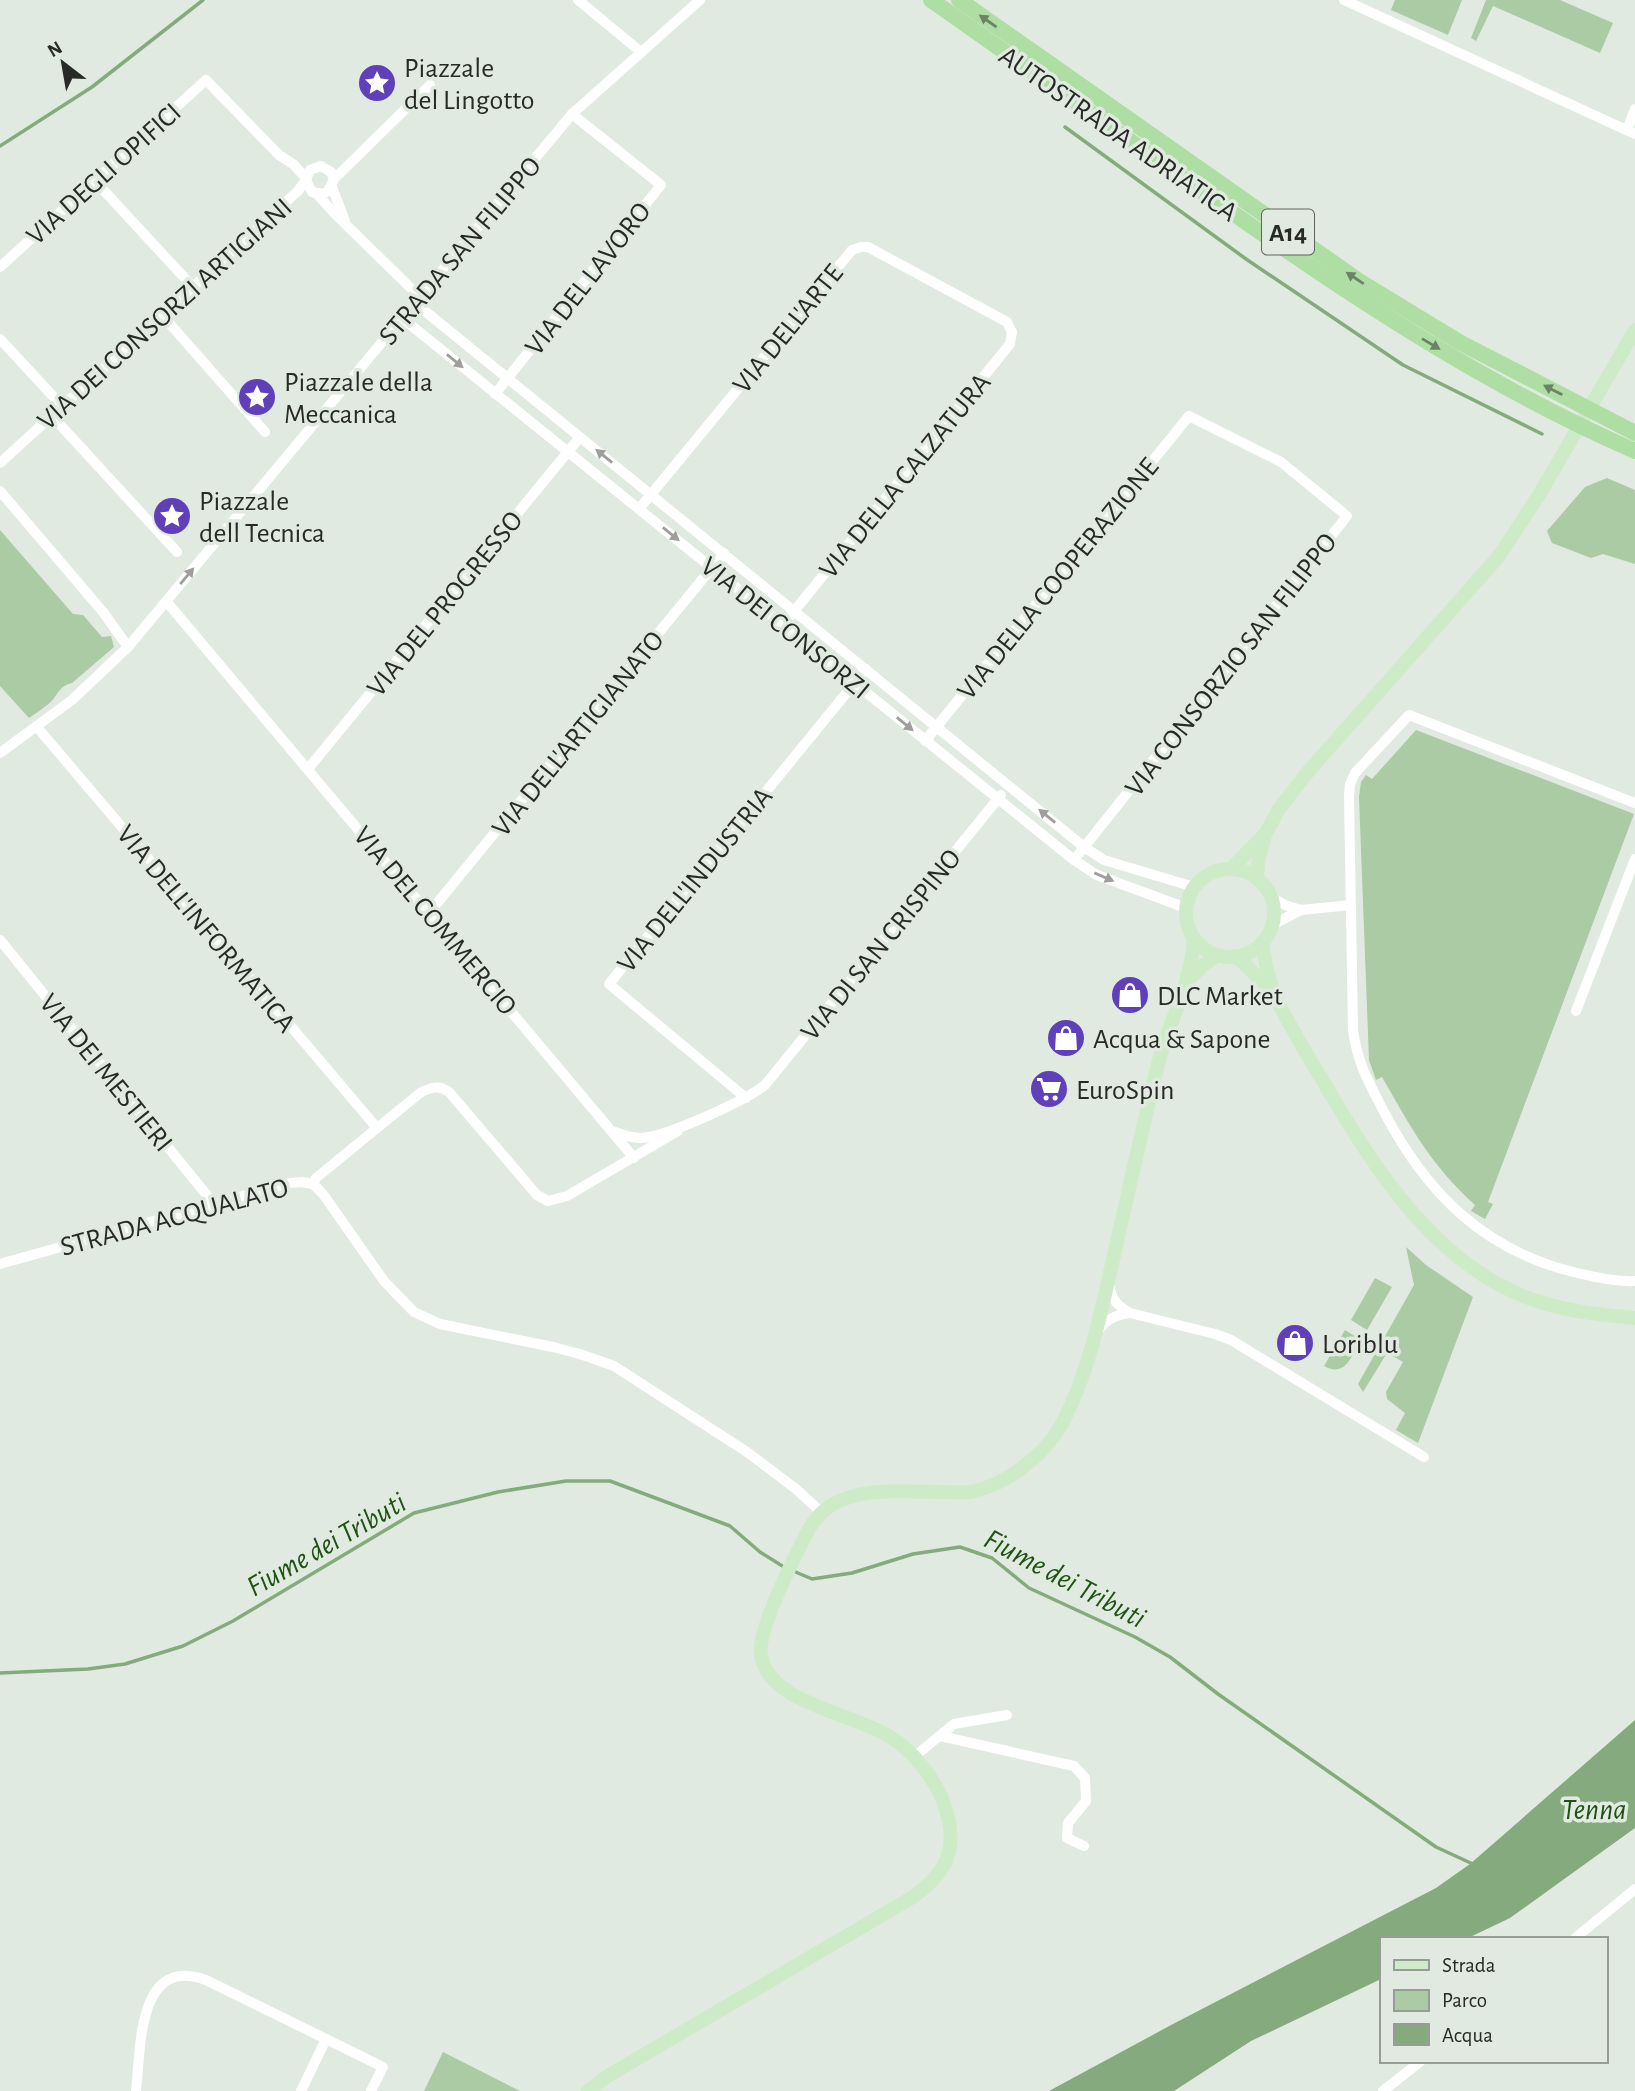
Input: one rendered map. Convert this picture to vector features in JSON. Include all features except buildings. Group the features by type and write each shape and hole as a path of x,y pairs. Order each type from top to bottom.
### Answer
{"highway":[{"name":"AUTOSTRADA ADRIATICA","path":"931,0 1346,292 1451,356 1635,451"},
{"name":"AUTOSTRADA ADRIATICA","path":"959,0 1359,281 1461,343 1635,433"}],"main road":[{"path":"1257,877 1266,833 1279,809 1307,772 1499,556 1569,444 1635,330"},
{"path":"1231,869 1266,833"},
{"path":"587,2091 913,1897 932,1883 948,1860 952,1835 948,1814 934,1784 915,1756 890,1736 788,1693 771,1679 761,1657 761,1638 802,1544 821,1512 838,1502 869,1492 971,1492 1000,1481 1022,1468 1044,1448 1063,1422 1096,1335 1162,1051 1188,981 1194,939 1186,918 1186,908 1194,887 1204,877 1217,871 1231,869 1257,877 1271,897 1274,911 1272,925 1262,943 1250,952 1236,956 1218,955 1194,939"},
{"path":"1262,943 1274,993 1354,1135 1382,1177 1414,1216 1453,1253 1495,1282 1539,1302 1585,1313 1635,1318"},
{"path":"1188,981 1202,966 1218,955"},
{"path":"1236,956 1274,993"}],"street":[{"path":"578,0 641,52"},
{"name":"STRADA SAN FILIPPO","path":"0,753 72,700 128,647 572,114 700,0"},
{"path":"1344,0 1631,132 1635,109"},
{"name":"VIA DEI CONSORZI","path":"206,80 278,155 293,164 307,186 417,300 651,495 1084,847 1104,860 1194,887"},
{"name":"VIA DEGLI OPIFICI","path":"0,267 206,80"},
{"name":"VIA DEI CONSORZI ARTIGIANI","path":"307,186 328,191 334,177 430,85"},
{"name":"VIA DEL LAVORO","path":"495,394 661,185 572,114"},
{"path":"293,164 320,166 334,177 339,208 350,229"},
{"name":"VIA DEI CONSORZI ARTIGIANI","path":"0,463 162,314 307,186 314,167"},
{"path":"95,181 193,287"},
{"name":"VIA DELL'ARTE","path":"639,509 852,250 868,247 1007,322"},
{"path":"162,314 265,432"},
{"name":"VIA DEI CONSORZI","path":"402,318 1074,860 1097,875 1186,908"},
{"name":"VIA DELLA CALZATURA","path":"783,625 1010,344 1012,332 1007,322"},
{"path":"0,339 62,406"},
{"path":"52,416 177,552"},
{"name":"VIA DELLA COOPERAZIONE","path":"925,741 1189,416"},
{"name":"VIA CONSORZIO SAN FILIPPO","path":"1074,860 1347,516 1280,462 1189,416"},
{"name":"VIA DEL PROGRESSO","path":"308,769 580,436"},
{"path":"0,491 103,612 128,647"},
{"name":"VIA DELL'ARTIGIANATO","path":"429,912 724,553"},
{"name":"VIA DEL COMMERCIO","path":"166,601 633,1155"},
{"name":"VIA DELL'INDUSTRIA","path":"746,1098 609,984 866,669"},
{"path":"1635,803 1409,715 1355,773 1350,784 1353,1031 1357,1057 1392,1128 1435,1190 1462,1216 1518,1253 1556,1268 1635,1281"},
{"name":"VIA DELL'INFORMATICA","path":"37,727 377,1128"},
{"name":"VIA DI SAN CRISPINO","path":"746,1098 765,1085 1010,786"},
{"path":"1576,1011 1635,859"},
{"path":"1271,897 1301,911"},
{"path":"1272,925 1285,916 1301,911 1351,905"},
{"name":"VIA DEI MESTIERI","path":"0,940 214,1204"},
{"path":"313,1184 316,1178 421,1093 435,1087 449,1092 537,1195 548,1200 567,1196 691,1123 746,1098"},
{"path":"633,1155 634,1146 644,1138 691,1123"},
{"path":"615,1132 644,1138"},
{"name":"STRADA ACQUALATO","path":"0,1264 290,1183 313,1184 335,1208 384,1281 414,1312 440,1324 580,1353 614,1366 747,1452 796,1489 821,1512"},
{"path":"1108,1281 1111,1297 1118,1311"},
{"path":"1100,1314 1105,1308 1231,1340 1424,1457"},
{"path":"1096,1335 1103,1324 1118,1311"},
{"path":"915,1756 954,1724 1007,1715"},
{"path":"940,1736 1074,1766 1085,1778 1086,1801 1068,1823 1067,1838 1084,1846"},
{"path":"1576,1937 1635,1889"},
{"path":"136,2091 149,2002 163,1983 185,1976 206,1980 383,2067 371,2091"},
{"path":"301,2091 326,2039"},
{"path":"1383,2091 1418,2063"}],"green space":[{"path":"1395,0 1462,0 1448,35 1391,10"},
{"path":"1486,0 1560,0 1613,23 1600,53 1493,6 1476,41 1471,38"},
{"path":"1607,478 1635,490 1635,564 1603,554 1591,558 1552,543 1547,531 1585,487"},
{"path":"0,530 73,614 83,615 102,637 111,636 114,647 29,718 0,686"},
{"path":"1416,730 1634,814 1488,1202 1493,1204 1485,1219 1471,1211 1475,1205 1434,1160 1382,1077 1376,1080 1369,1060 1359,797 1361,782 1366,775 1372,779"},
{"path":"1406,1247 1426,1265 1473,1297 1418,1443 1396,1430 1405,1413 1387,1399 1386,1392 1403,1362 1387,1353 1363,1392 1358,1384 1414,1285"},
{"path":"1375,1278 1392,1287 1367,1330 1351,1320"},
{"path":"1345,1330 1361,1340 1347,1364 1337,1369 1324,1366"},
{"path":"443,2052 520,2091 424,2091"}],"water":[{"name":"Tenna","path":"1635,1720 1635,1828 1510,1918 1470,1937 1380,1937 1380,1979 1251,2041 1174,2091 1049,2091 1436,1888 1470,1864"}],"waterway":[{"path":"0,146 92,87 203,0"},
{"path":"1065,127 1246,259 1403,365 1542,434"},
{"name":"Fiume dei Tributi","path":"0,1673 88,1669 125,1664 183,1646 233,1621 414,1513 498,1492 566,1481 610,1481 730,1526 760,1552 784,1567"},
{"name":"Fiume dei Tributi","path":"791,1570 812,1579 852,1573 913,1554 960,1547 992,1558 1029,1588 1135,1637 1170,1657 1218,1694 1436,1847 1475,1865"}],"place":[{"name":"Piazzale del Lingotto","path":"377,83"},
{"name":"Piazzale della Meccanica","path":"257,397"},
{"name":"Piazzale dell Tecnica","path":"172,516"},
{"name":"DLC Market","path":"1130,995"},
{"name":"Acqua & Sapone","path":"1066,1038"},
{"name":"EuroSpin","path":"1049,1089"},
{"name":"Loriblu","path":"1295,1343"}]}
